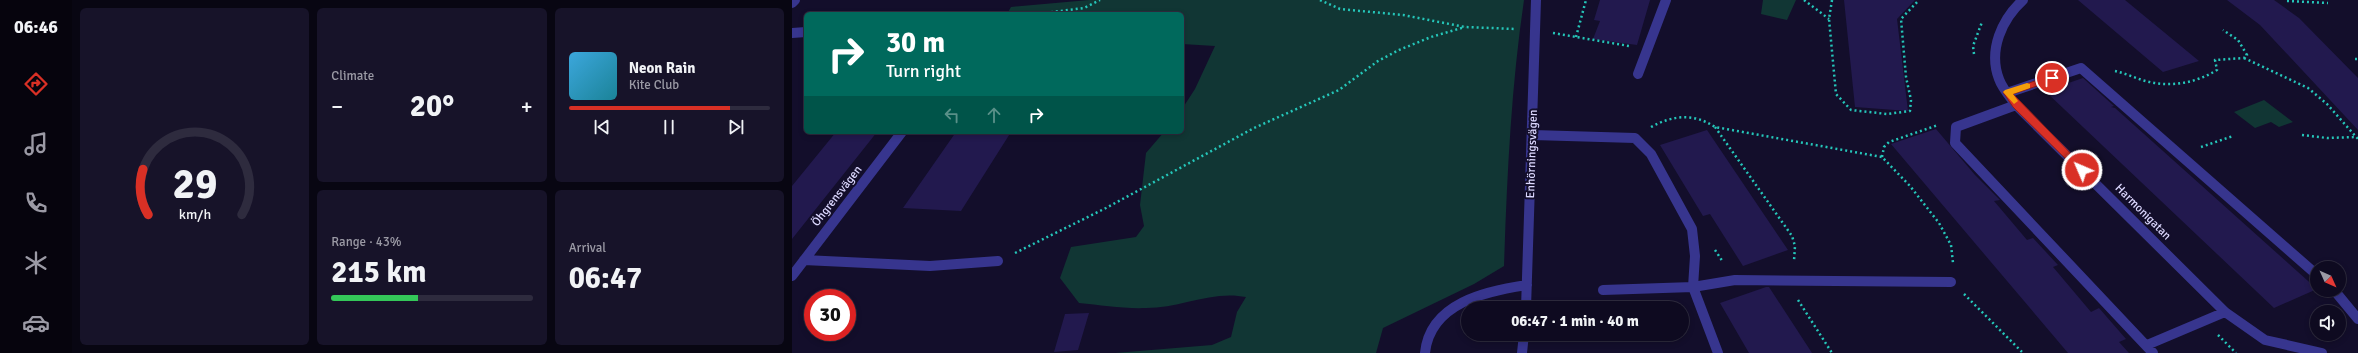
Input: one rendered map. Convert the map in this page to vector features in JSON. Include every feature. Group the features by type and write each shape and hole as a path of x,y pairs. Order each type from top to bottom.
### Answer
{"street":[{"path":"792,3 795,0"},
{"name":"Enhörningsvägen","path":"1526,301 1533,134 1536,0"},
{"path":"1638,74 1666,0"},
{"name":"Harmonigatan","path":"2023,0 2009,14 1995,48 1999,79 2016,105 2224,312 2265,340 2322,353"},
{"path":"792,33 804,32"},
{"path":"2008,92 2081,68 2310,269"},
{"path":"2016,105 1954,130 1954,143 2150,349 2224,312"},
{"name":"Öhgrensvägen","path":"792,276 900,134"},
{"path":"1533,134 1635,138 1651,154 1692,230 1695,256 1693,287 1714,346 1718,353"},
{"path":"804,260 930,266 998,261"},
{"path":"1604,290 1693,287 1735,280 1790,279 1951,282"},
{"path":"1425,353 1426,339 1443,317 1465,298 1489,290 1527,286"},
{"path":"2340,297 2358,319"},
{"path":"1522,353 1523,341"}],"path":[{"path":"1052,12 1084,8 1100,0"},
{"path":"1320,0 1340,8 1403,15 1465,27 1535,30 1648,49"},
{"path":"1576,37 1586,0"},
{"path":"1804,0 1829,19"},
{"path":"1832,0 1829,19 1836,94 1851,110 1887,114 1910,111 1911,100 1906,77 1901,19 1919,0"},
{"path":"2287,1 2328,2"},
{"path":"998,261 1057,234 1258,126 1297,111 1340,89 1377,62 1403,47 1422,38 1465,27"},
{"path":"2223,30 2234,36 2244,46 2247,55 2244,58"},
{"path":"2116,71 2146,82 2173,85 2211,74 2217,70 2215,60 2244,58 2262,68 2292,80 2316,94 2357,138"},
{"path":"1635,138 1661,120 1678,117 1695,117 1706,120 1715,127 1792,236 1795,246 1790,279 1792,292 1832,353"},
{"path":"1882,157 1884,147 1889,142 1936,125 1946,126 1954,130"},
{"path":"1715,127 1882,157 1894,168 1937,220 1951,245 1954,269 1951,282 2023,353"},
{"path":"2302,135 2327,138 2357,138"},
{"path":"2180,155 2233,136"}],"green space":[{"path":"1089,0 1524,0 1516,66 1508,166 1504,266 1474,284 1383,328 1376,353 1115,353 1212,345 1231,337 1237,312 1246,297 1234,295 1209,297 1159,307 1112,307 1079,303 1060,278 1071,247 1136,237 1144,226 1140,205 1146,153 1162,134 1184,134 1184,106 1195,89 1215,46 1184,44 1184,12 1008,12 1011,7"},
{"path":"1763,0 1796,0 1787,20 1761,14"},
{"path":"2264,100 2293,122 2279,127 2271,122 2255,128 2234,112"}],"building":[{"path":"1600,0 1650,0 1637,45 1593,39 1600,21 1594,20"},
{"path":"1844,0 1915,0 1897,19 1908,111 1855,107"},
{"path":"2078,0 2125,0 2199,61 2163,72"},
{"path":"2227,0 2274,0 2299,18 2358,78 2358,130 2260,25"},
{"path":"2083,78 2114,106 2111,107 2115,108 2310,283 2310,292 2274,308 2045,91"},
{"path":"1936,129 1975,175 2000,200 1994,201 2027,240 2033,238 2058,265 2053,267 2091,312 2099,308 2126,339 2119,342 2129,353 2068,353 1891,144"},
{"path":"1707,130 1788,250 1743,266 1710,214 1703,216 1660,145"},
{"path":"834,134 875,134 792,239 792,186"},
{"path":"955,134 1010,134 961,211 903,208"},
{"path":"1769,287 1812,353 1749,353 1720,303"},
{"path":"1089,313 1078,350 1054,352 1065,314"}],"slow traffic":[{"path":"2014,101 2008,92 2027,86"}],"route":[{"path":"2052,78 2008,92 2016,105 2082,170"}]}
